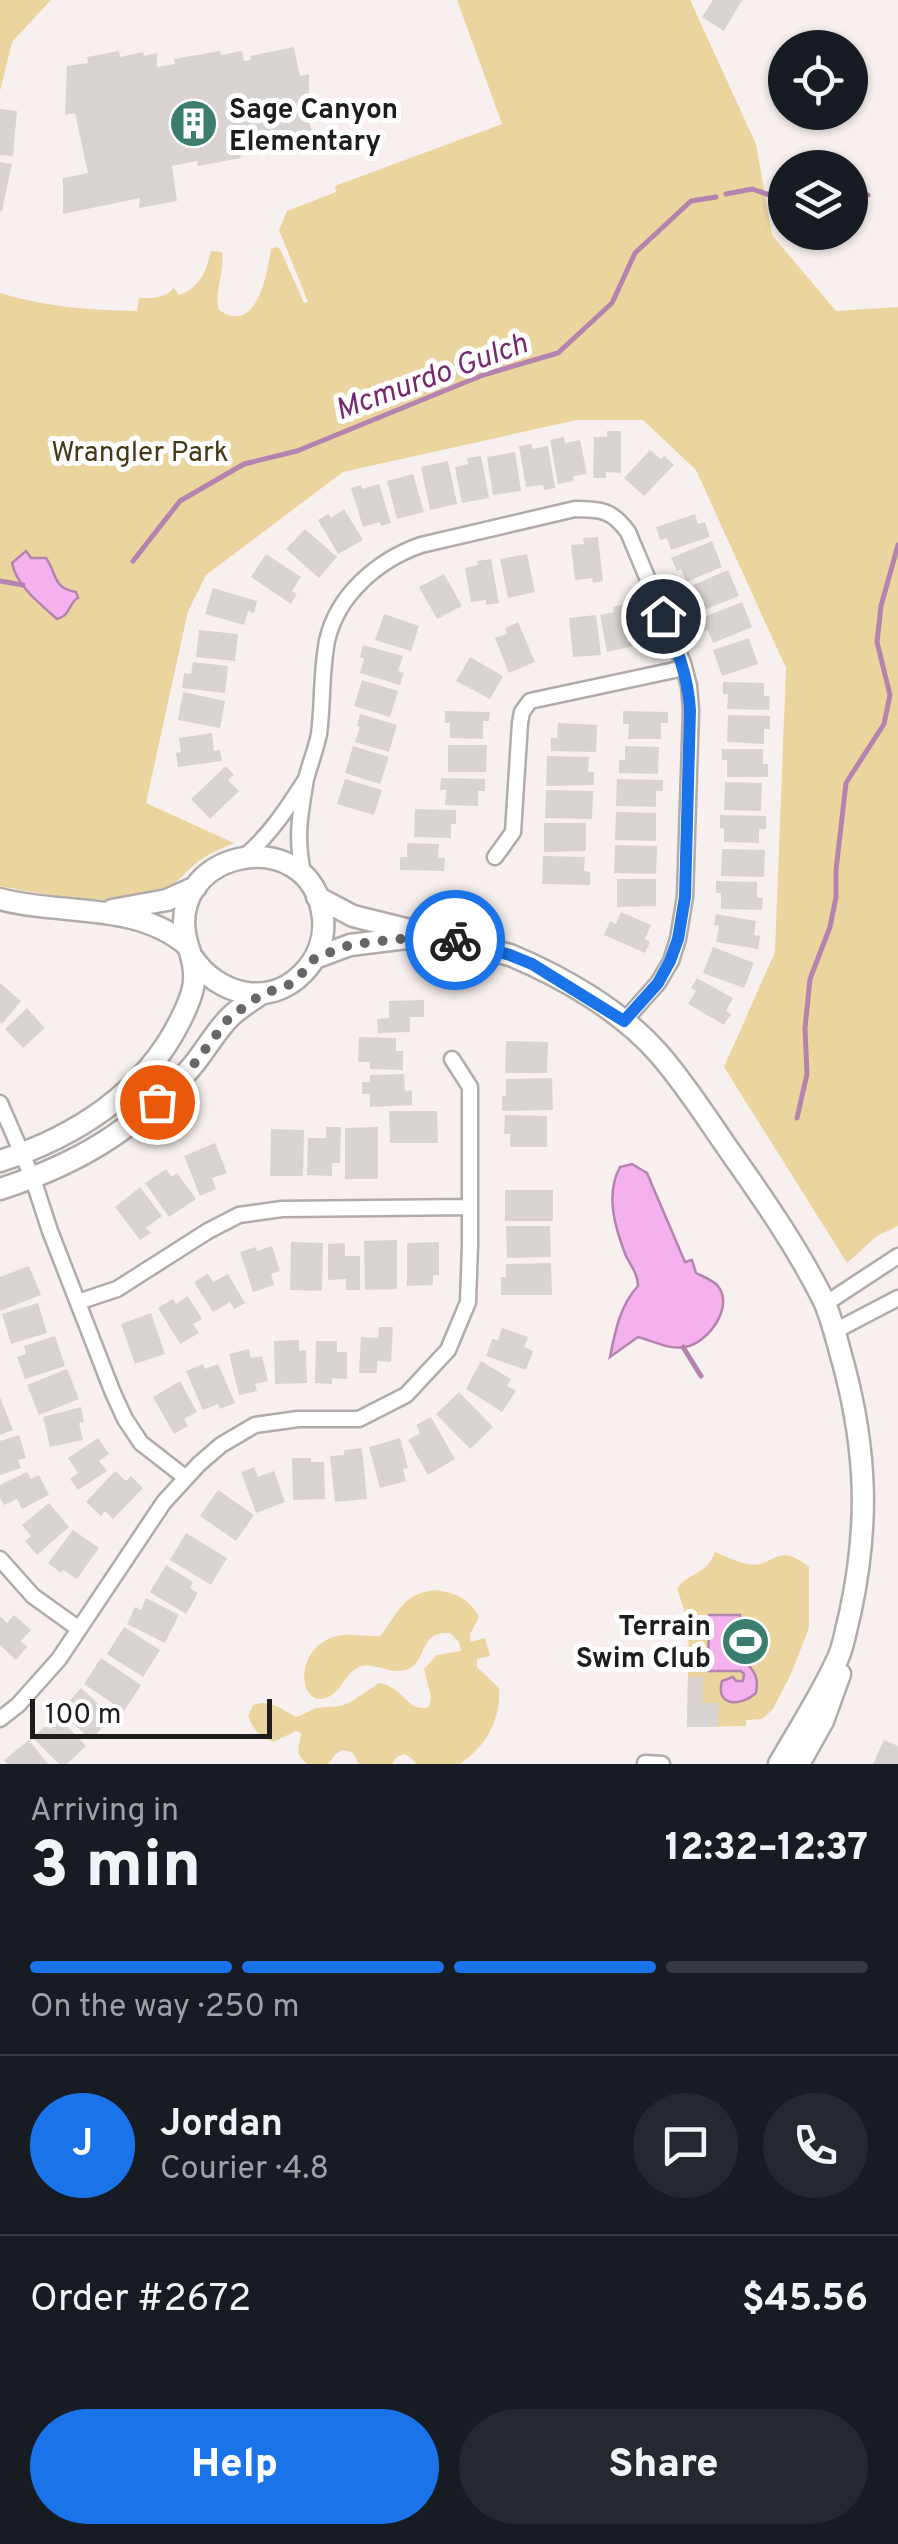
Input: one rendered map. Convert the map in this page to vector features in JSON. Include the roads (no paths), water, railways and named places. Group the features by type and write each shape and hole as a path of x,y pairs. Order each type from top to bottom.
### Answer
{"street":[{"path":"304,877 298,838 306,779 318,736 328,640 336,616 356,586 399,553 420,545 575,509 598,509 616,517 628,532 684,668 690,710 685,897 678,939 658,983 624,1021"},
{"path":"495,858 513,832 520,723 530,701 684,668"},
{"path":"0,898 105,911 167,900 196,887 217,866 245,856 262,842 306,779"},
{"path":"105,911 171,933 210,978 222,986 262,994 287,986 315,958 324,928 318,897 292,866 277,859 245,856"},
{"path":"0,1161 23,1154 93,1118 120,1099 172,1038 192,996 195,980 185,916 196,887"},
{"path":"318,897 353,916 532,964 624,1021 659,1054 689,1094 774,1216 825,1304 850,1388 858,1436 864,1494 863,1540 839,1657 779,1764"},
{"path":"315,958 350,945 428,936"},
{"path":"0,1189 33,1179 120,1134 191,1068 229,1018 262,994"},
{"path":"0,1719 59,1659 164,1502 221,1445 255,1425 298,1419 359,1419 406,1394 448,1350 468,1302 470,1207 470,1087 452,1060"},
{"path":"0,1104 33,1179 112,1394 140,1442 186,1478"},
{"path":"78,1302 117,1290 239,1214 282,1209 470,1207"},
{"path":"825,1304 898,1256"},
{"path":"835,1331 898,1298"},
{"path":"0,1560 33,1596 79,1629"},
{"path":"799,1764 832,1699 840,1676 839,1657"},
{"path":"646,1763 662,1764"}],"waterway":[{"name":"Mcmurdo Gulch","path":"726,194 752,189 768,194"},
{"name":"Mcmurdo Gulch","path":"133,561 180,501 244,464 297,451 483,375 558,353 612,303 635,253 691,201 716,197"},
{"path":"797,1118 807,1074 805,1028 810,979 830,927 836,897 846,783 884,724 890,695 877,642 881,606 898,545"},
{"name":"Mcmurdo Gulch","path":"0,581 23,585"},
{"path":"683,1347 701,1376"}],"place":[{"name":"Sage Canyon Elementary","path":"194,124"},
{"name":"Terrain Swim Club","path":"746,1641"}],"park label":[{"name":"Wrangler Park","path":"140,451"}]}
